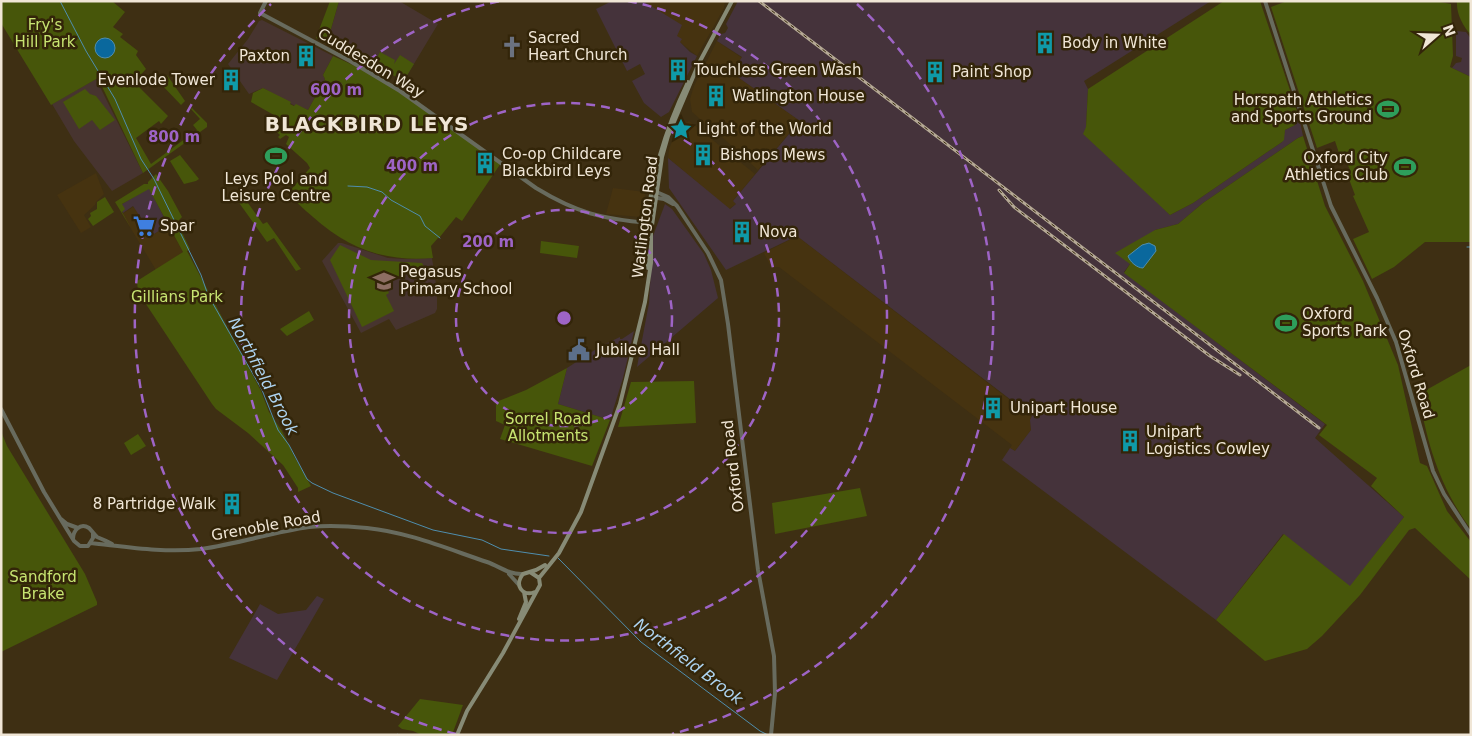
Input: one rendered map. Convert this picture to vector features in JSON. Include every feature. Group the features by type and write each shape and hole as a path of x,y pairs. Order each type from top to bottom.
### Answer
{"main road":[{"name":"Watlington Road","path":"539,578 567,538 581,512 614,422 626,384 647,290 656,198 655,191 666,142 699,62 732,1"},
{"name":"Watlington Road","path":"647,290 647,223 651,197 655,191"},
{"name":"Watlington Road","path":"530,572 542,568 553,560"},
{"path":"457,735 467,711 497,664 538,590 540,585 539,578 530,572 523,574 519,580 519,585 524,592 526,602 514,632"},
{"path":"524,592 530,594 538,590"}],"street":[{"name":"Cuddesdon Way","path":"266,1 260,13 350,61 400,91 536,188 559,202 588,214 604,218 652,224"},
{"name":"Oxford Road","path":"1265,1 1331,206 1377,298 1396,342 1433,471 1444,494 1471,535"},
{"name":"Oxford Road","path":"655,191 672,200 677,206 715,265 724,293 754,542 774,656 775,693 770,735"},
{"path":"651,197 664,199 677,206"},
{"path":"1,409 37,479 59,517 74,541 80,546 88,546 91,543 93,533 86,527 78,528 68,524 59,517"},
{"name":"Grenoble Road","path":"91,543 113,544 145,550 182,550 220,546 312,527 367,528 449,548 491,563 506,571 523,574"},
{"path":"74,541 73,536 78,528"},
{"name":"Grenoble Road","path":"93,533 113,544"},
{"name":"Grenoble Road","path":"506,571 519,585"}],"shaded area":[{"path":"339,1 399,1 438,24 403,82 389,72 386,77 327,43"},
{"path":"612,1 643,1 682,25 677,36 682,39 680,42 690,52 697,56 669,112 661,117 644,103 632,81 645,74 640,64 627,71 596,9"},
{"path":"643,1 725,1 724,8 697,56 680,42 659,12"},
{"path":"738,1 1211,1 1084,81 1088,89 1086,127 1170,215 1193,203 1282,142 1285,130 1295,125 1299,117 1303,136 1203,203 1178,224 1155,230 1124,272 1325,424 1315,438 1404,517 1350,587 1283,534 1216,620 1002,460 1010,448 1015,451 1031,430 1030,420 1032,416 797,236 726,270 669,188 668,158 730,209 736,204 733,201 800,121 732,73 742,57 717,41 728,28 726,24"},
{"path":"262,20 333,56 323,75 325,79 308,110 295,106 263,88 249,94 228,64 248,39 259,21"},
{"path":"1456,31 1466,32 1471,39 1471,77 1452,68 1456,63 1461,62 1462,58 1456,56"},
{"path":"717,41 742,58 732,73 800,121 758,170 692,112 690,99 694,86"},
{"path":"96,79 143,173 112,191 74,141 52,104"},
{"path":"689,121 755,174 733,201 736,204 729,209 668,158 669,149 678,127"},
{"path":"96,173 104,194 84,215 91,227 81,233 57,195"},
{"path":"149,188 168,225 154,234 149,227 153,225 148,218 143,221 133,206 123,213 122,211 122,204"},
{"path":"613,188 645,192 644,210 641,217 606,214"},
{"path":"665,204 672,209 704,254 711,270 718,298 637,367 649,303 653,236"},
{"path":"133,207 148,218 153,225 154,234 168,225 183,252 156,270 122,214"},
{"path":"797,236 1032,417 1030,420 1031,430 1015,451 1010,448 1012,445 779,267 771,267 764,253"},
{"name":"Pegasus Primary School","path":"338,243 388,258 432,258 437,291 437,309 435,313 396,330 389,319 361,333 322,261"},
{"path":"634,331 623,378 610,420 558,404 567,368 601,346 620,337 622,339"},
{"path":"317,596 324,599 277,680 229,658 260,604 278,614 306,610"}],"green space":[{"name":"Fry's Hill Park","path":"1,1 112,1 125,12 113,27 123,34 120,37 138,51 136,55 146,69 134,82 168,116 161,124 159,121 136,138 151,164 197,130 193,125 200,119 192,108 207,123 207,127 143,173 98,78 51,105 1,23"},
{"path":"330,1 339,1 327,43 316,38"},
{"name":"Horspath Athletics and Sports Ground","path":"1224,1 1260,1 1299,117 1295,125 1285,130 1282,142 1193,203 1170,215 1083,134 1086,127 1088,89"},
{"name":"Horspath Athletics and Sports Ground","path":"1287,1 1435,1 1451,4 1453,56 1450,67 1471,77 1471,242 1425,242 1394,267 1372,279 1353,239 1369,232 1353,196 1355,195 1346,171 1350,170 1343,154 1339,153 1335,141 1317,148 1271,7"},
{"path":"1457,1 1471,1 1471,35 1461,20"},
{"path":"380,52 395,60 394,64 400,55 414,64 403,82 384,69 383,71 373,65"},
{"path":"333,56 399,91 501,163 462,221 456,217 431,246 433,258 399,258 368,251 354,245 327,228 300,205 289,192 310,168 286,144 289,137 286,135 280,139 278,137 280,135 264,120 284,129 288,123 251,102 253,93 263,88 291,102 290,104 294,106 296,104 308,110 325,79 323,75"},
{"path":"167,75 185,101 181,105 159,82"},
{"path":"85,89 90,94 96,96 115,120 100,130 92,120 79,129 63,102"},
{"name":"Oxford Sports Park","path":"1303,136 1325,206 1363,281 1398,365 1420,463 1427,466 1447,511 1471,542 1471,580 1415,528 1409,530 1360,595 1322,636 1307,649 1265,661 1216,620 1284,534 1350,586 1404,517 1371,486 1377,478 1319,435 1327,425 1124,273 1130,264 1115,253 1155,230 1178,224 1203,203"},
{"path":"180,155 199,179 184,184 170,161"},
{"name":"Gillians Park","path":"156,174 182,217 177,222 190,249 187,251 261,391 269,412 282,431 311,486 298,492 298,488 283,465 248,433 216,409 138,292 137,281 183,252 149,189 122,204 125,209 122,212 131,228 115,202 144,184 148,184"},
{"path":"243,196 263,224 267,222 301,269 296,271 274,238 267,242 237,200"},
{"path":"105,197 114,212 93,226 88,219 91,216 90,213 97,209 97,202"},
{"path":"541,241 579,246 577,258 540,253"},
{"path":"340,245 371,260 422,263 429,275 421,279 414,269 385,284 389,293 386,295 394,311 362,327 330,260"},
{"path":"309,311 314,320 287,336 280,329"},
{"path":"1471,365 1471,529 1451,498 1436,465 1426,430 1419,394"},
{"name":"Sorrel Road Allotments","path":"567,368 558,404 610,420 592,466 500,439 505,425 496,421 496,402 526,390"},
{"path":"694,381 696,423 618,427 631,382"},
{"name":"Sandford Brake","path":"1,431 7,446 85,574 97,605 1,652"},
{"path":"138,434 146,446 131,455 124,443"},
{"path":"860,488 867,516 775,534 772,503"},
{"path":"420,699 463,705 452,735 422,735 398,726"}],"water":[{"path":"105,38 112,41 115,48 112,55 105,58 98,55 95,48 98,41"},
{"path":"1149,243 1155,246 1156,251 1143,268 1138,267 1128,256 1142,245"}],"waterway":[{"name":"Northfield Brook","path":"60,1 86,51 115,99 141,159 154,179 201,275 208,295 262,390 278,430 289,445 307,479 333,493 433,530 482,540 501,549 549,556"},
{"path":"348,186 367,187 382,192 391,200 420,216 425,226 440,238"},
{"name":"Northfield Brook","path":"558,558 641,642 768,735"}],"railway":[{"path":"759,1 1319,428"},
{"path":"999,190 1014,207 1210,356 1240,375"}],"place":[{"name":"Body in White","path":"1045,43"},
{"name":"Sacred Heart Church","path":"512,47"},
{"name":"Paxton","path":"306,56"},
{"name":"Touchless Green Wash","path":"678,70"},
{"name":"Paint Shop","path":"935,72"},
{"name":"Evenlode Tower","path":"231,80"},
{"name":"Watlington House","path":"716,96"},
{"name":"Horspath Athletics and Sports Ground","path":"1388,109"},
{"name":"Light of the World","path":"681,129"},
{"name":"Bishops Mews","path":"703,155"},
{"name":"Leys Pool and Leisure Centre","path":"276,156"},
{"name":"Co-op Childcare Blackbird Leys","path":"485,163"},
{"name":"Oxford City Athletics Club","path":"1405,167"},
{"name":"Spar","path":"144,226"},
{"name":"Nova","path":"742,232"},
{"name":"Pegasus Primary School","path":"384,281"},
{"name":"Oxford Sports Park","path":"1286,323"},
{"name":"Jubilee Hall","path":"579,350"},
{"name":"Unipart House","path":"993,408"},
{"name":"Unipart Logistics Cowley","path":"1130,441"},
{"name":"8 Partridge Walk","path":"232,504"}],"district":[{"name":"BLACKBIRD LEYS","path":"367,124"}]}
